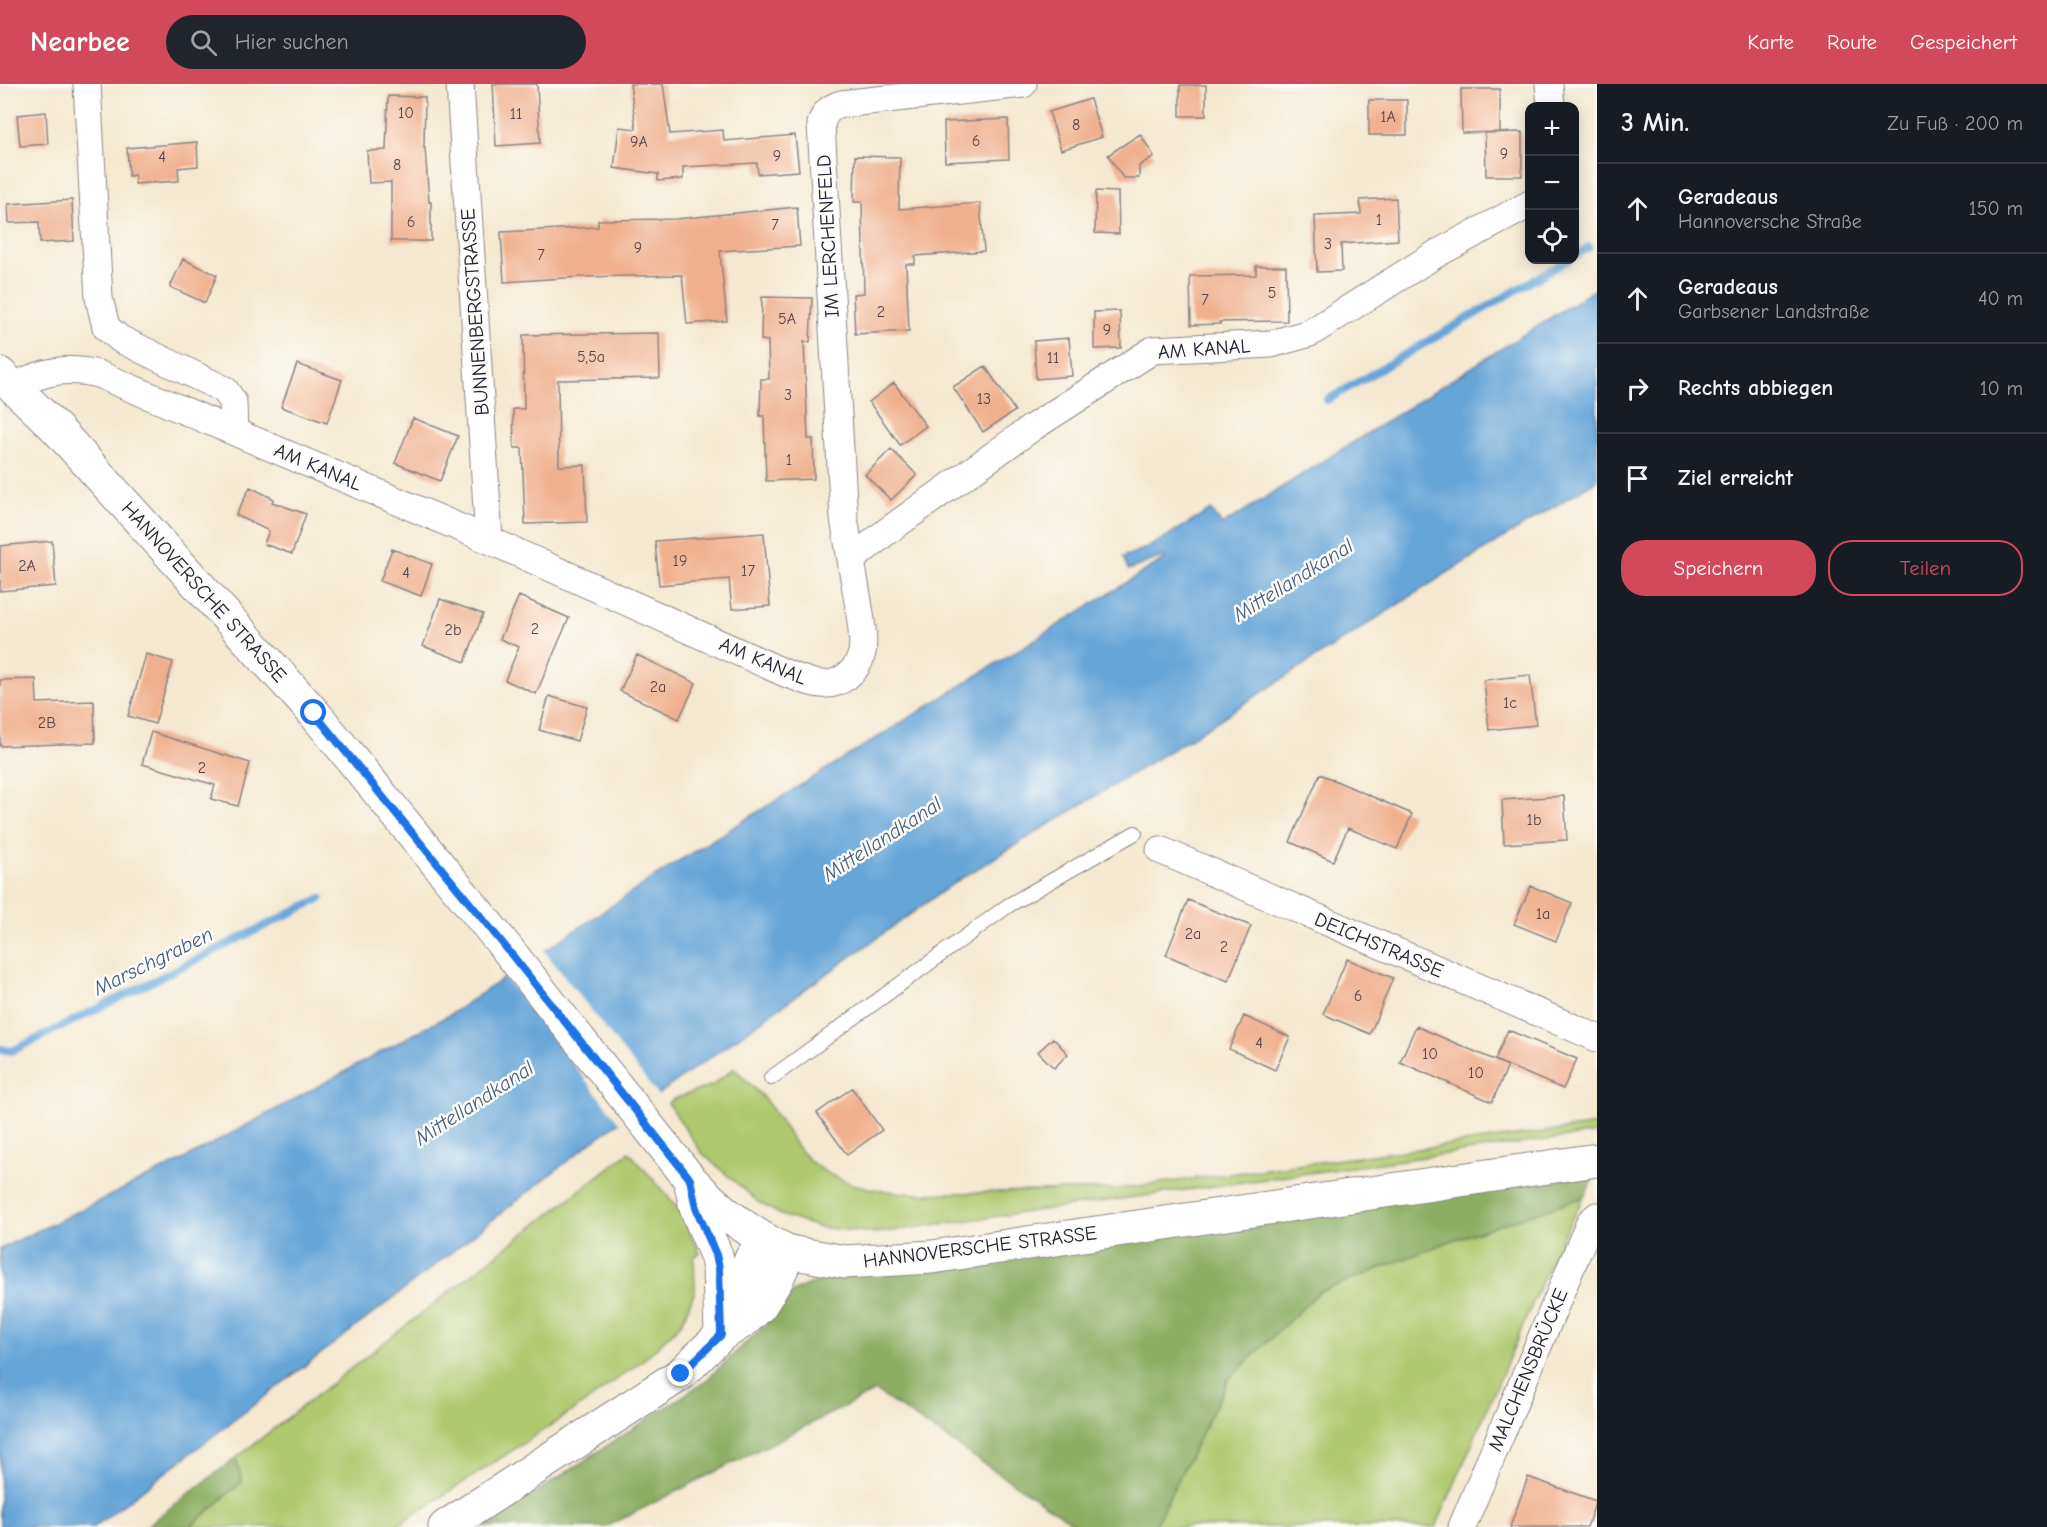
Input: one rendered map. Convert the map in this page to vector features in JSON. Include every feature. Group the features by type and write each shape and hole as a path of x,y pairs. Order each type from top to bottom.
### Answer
{"main road":[{"name":"HANNOVERSCHE STRASSE","path":"7,380 57,429 314,713 504,945 690,1179 710,1201 746,1230 776,1246 845,1262 932,1257 1597,1160"},
{"path":"690,1179 696,1208 716,1255 719,1268 721,1335"},
{"path":"446,1527 681,1374 721,1335 746,1269 776,1246"}],"street":[{"path":"87,84 99,298 106,327 120,339 225,390 233,402 234,431"},
{"name":"BUNNENBERGSTRASSE","path":"460,84 489,540"},
{"name":"IM LERCHENFELD","path":"851,560 844,518 821,124 824,115 830,107 841,104 1023,84"},
{"path":"1549,84 1551,102"},
{"name":"AM KANAL","path":"7,380 59,370 78,369 98,374 489,540 785,673 822,685 838,682 849,675 858,664 862,652 851,560 886,532 1033,427 1154,350 1271,344 1310,333 1436,254 1525,207"},
{"name":"DEICHSTRASSE","path":"1160,850 1597,1038"},
{"name":"MALCHENSBRÜCKE","path":"1462,1527 1590,1222 1597,1216"}],"lane":[{"path":"771,1078 1009,905 1135,833"}],"green space":[{"path":"734,1068 769,1105 801,1152 819,1168 859,1186 904,1193 1116,1189 1597,1125 1597,1133 877,1233 818,1227 781,1215 758,1202 701,1152 668,1103 713,1085"},
{"path":"629,1152 678,1208 700,1253 694,1257 695,1291 681,1324 643,1360 588,1401 395,1527 190,1527 242,1482 236,1458"},
{"path":"1596,1173 1584,1197 1453,1240 1319,1292 1229,1379 1154,1527 1079,1527 875,1391 606,1527 483,1527 703,1383 769,1321 794,1291 809,1284 839,1277"},
{"path":"1584,1197 1556,1249 1436,1527 1154,1527 1229,1379 1319,1292 1453,1240"},
{"path":"236,1458 242,1482 190,1527 145,1527"}],"water":[{"name":"Mittellandkanal","path":"1597,288 1597,480 1447,573 1197,734 957,881 593,1141 378,1310 94,1527 0,1527 0,1249 175,1164 449,1015 677,862 1166,558 1164,556 1128,570 1123,557 1149,547 1211,510 1222,525"}],"pier":[{"path":"542,948 660,1098 621,1125 503,975"}],"building":[{"path":"493,84 537,84 540,143 496,146"},
{"path":"630,84 663,84 670,134 723,130 724,141 795,135 799,171 758,174 757,163 683,167 683,179 658,181 658,174 614,168 619,127 636,129"},
{"path":"1180,85 1206,85 1206,116 1180,116"},
{"path":"1461,89 1500,89 1500,132 1462,133"},
{"path":"388,96 425,97 424,148 429,202 431,202 431,241 391,241 391,182 369,183 367,151 386,150"},
{"path":"1090,99 1102,137 1061,150 1049,112"},
{"path":"1369,100 1407,100 1407,135 1369,135"},
{"path":"46,112 48,144 20,146 17,115"},
{"path":"1008,119 1009,159 945,162 944,122"},
{"path":"1522,132 1522,176 1486,176 1485,133"},
{"path":"1140,134 1154,156 1139,166 1139,178 1123,178 1108,155"},
{"path":"197,142 198,166 178,168 179,181 135,184 135,175 129,176 127,148"},
{"path":"855,156 900,157 899,209 980,203 984,251 915,256 915,264 906,264 909,331 855,334 853,294 864,293 862,202 854,202"},
{"path":"1096,191 1118,192 1119,234 1095,233"},
{"path":"1396,198 1398,240 1341,244 1342,271 1317,272 1315,216 1361,214 1360,200"},
{"path":"72,200 74,241 40,243 39,222 9,223 8,204"},
{"path":"797,207 800,246 720,251 727,321 687,324 682,275 580,277 504,282 501,232 598,227 598,220 676,219"},
{"path":"183,259 217,275 205,303 170,287"},
{"path":"1256,266 1286,266 1287,321 1219,322 1220,324 1191,325 1190,276 1256,275"},
{"path":"762,297 812,298 810,342 804,342 808,439 813,439 814,479 766,481 764,416 760,416 761,379 769,379 768,341 761,340"},
{"path":"1120,311 1121,348 1094,349 1094,312"},
{"path":"659,333 660,378 558,380 559,466 585,465 587,522 525,524 522,448 514,448 513,409 524,409 523,335"},
{"path":"1069,338 1072,376 1036,379 1034,341"},
{"path":"297,364 342,380 327,423 281,407"},
{"path":"985,366 1015,411 983,432 953,387"},
{"path":"894,383 926,426 900,445 869,402"},
{"path":"413,418 458,436 440,481 395,463"},
{"path":"891,449 917,475 891,500 865,475"},
{"path":"250,487 274,499 272,502 306,514 292,554 264,544 269,531 236,515"},
{"path":"764,533 770,606 732,609 729,579 659,585 655,541"},
{"path":"52,541 56,586 0,591 0,546"},
{"path":"392,549 432,564 421,596 380,581"},
{"path":"519,596 569,618 536,694 505,680 519,647 500,639"},
{"path":"440,599 483,614 465,662 423,646"},
{"path":"146,654 173,662 155,724 128,716"},
{"path":"637,655 696,683 679,719 620,691"},
{"path":"1530,675 1536,725 1489,730 1484,680"},
{"path":"36,679 37,703 94,701 95,743 0,746 0,680"},
{"path":"549,696 587,707 577,741 539,730"},
{"path":"151,732 250,763 238,806 211,799 215,785 142,764"},
{"path":"1320,774 1412,814 1397,849 1348,828 1333,861 1290,842"},
{"path":"1564,796 1567,840 1504,844 1502,800"},
{"path":"1531,886 1572,903 1556,941 1514,924"},
{"path":"1188,900 1251,926 1228,981 1166,955"},
{"path":"1347,959 1393,978 1370,1034 1323,1014"},
{"path":"1244,1016 1290,1037 1275,1070 1229,1049"},
{"path":"1416,1026 1508,1066 1492,1102 1400,1062"},
{"path":"1508,1030 1577,1059 1563,1089 1495,1060"},
{"path":"1053,1038 1068,1054 1054,1068 1038,1052"},
{"path":"852,1088 882,1130 847,1155 817,1113"},
{"path":"1528,1477 1596,1501 1587,1527 1510,1527"}],"waterway":[{"path":"1579,253 1589,247"},
{"path":"1327,400 1561,264"},
{"name":"Marschgraben","path":"0,1049 12,1051 321,898"}],"route":[{"path":"314,713 504,945 690,1179 696,1208 716,1255 719,1268 721,1335 700,1358 681,1374"}]}
